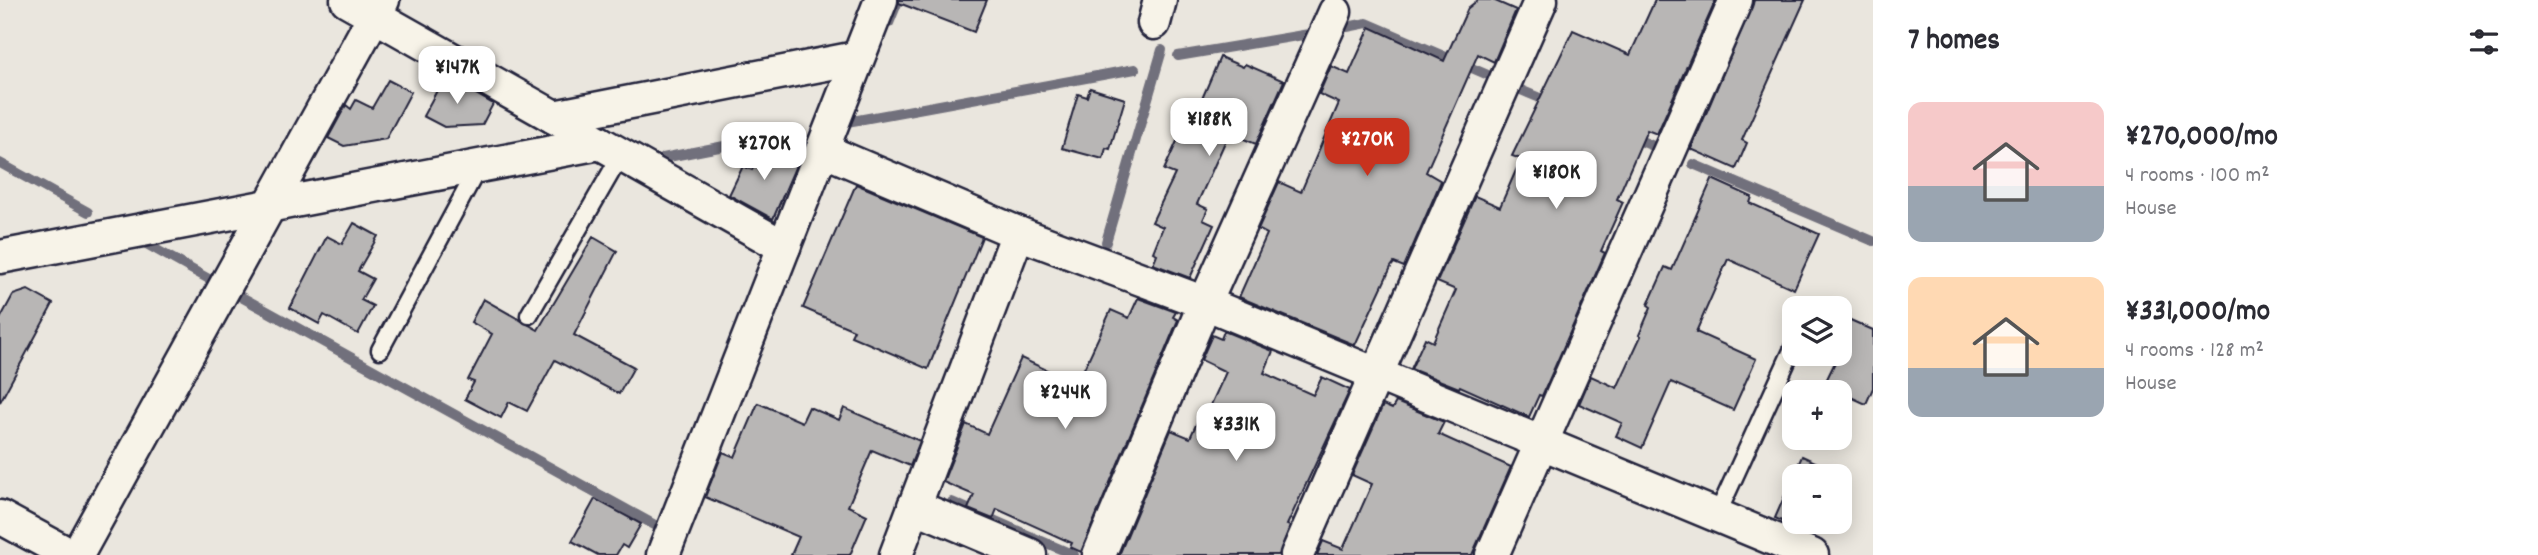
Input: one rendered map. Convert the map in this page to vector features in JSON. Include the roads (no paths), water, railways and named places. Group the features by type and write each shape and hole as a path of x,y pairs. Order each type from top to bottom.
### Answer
{"street":[{"path":"347,0 379,8 554,117 784,247"},
{"path":"663,555 881,0"},
{"path":"1297,555 1541,0"},
{"path":"1492,555 1736,0"},
{"path":"77,555 379,8"},
{"path":"1099,555 1205,303 1335,12"},
{"path":"554,117 856,58"},
{"path":"0,257 479,166 610,149"},
{"path":"822,150 1018,233 1205,303 1812,555"},
{"path":"896,555 1018,233"},
{"path":"914,506 1030,555"},
{"path":"0,517 70,555"}],"lane":[{"path":"529,315 610,149"},
{"path":"380,350 479,166"},
{"path":"1717,515 1785,366"}],"waterway":[{"path":"889,23 898,1"},
{"path":"1347,27 1367,23 1488,75"},
{"path":"1178,56 1309,34"},
{"path":"1106,242 1162,50"},
{"path":"851,114 847,122 1135,69"},
{"path":"1516,88 1552,103"},
{"path":"1631,137 1651,145"},
{"path":"663,158 760,139"},
{"path":"0,163 88,212"},
{"path":"1693,164 1873,241"},
{"path":"141,241 216,283"},
{"path":"236,294 662,529"},
{"path":"952,502 1074,555"}]}
